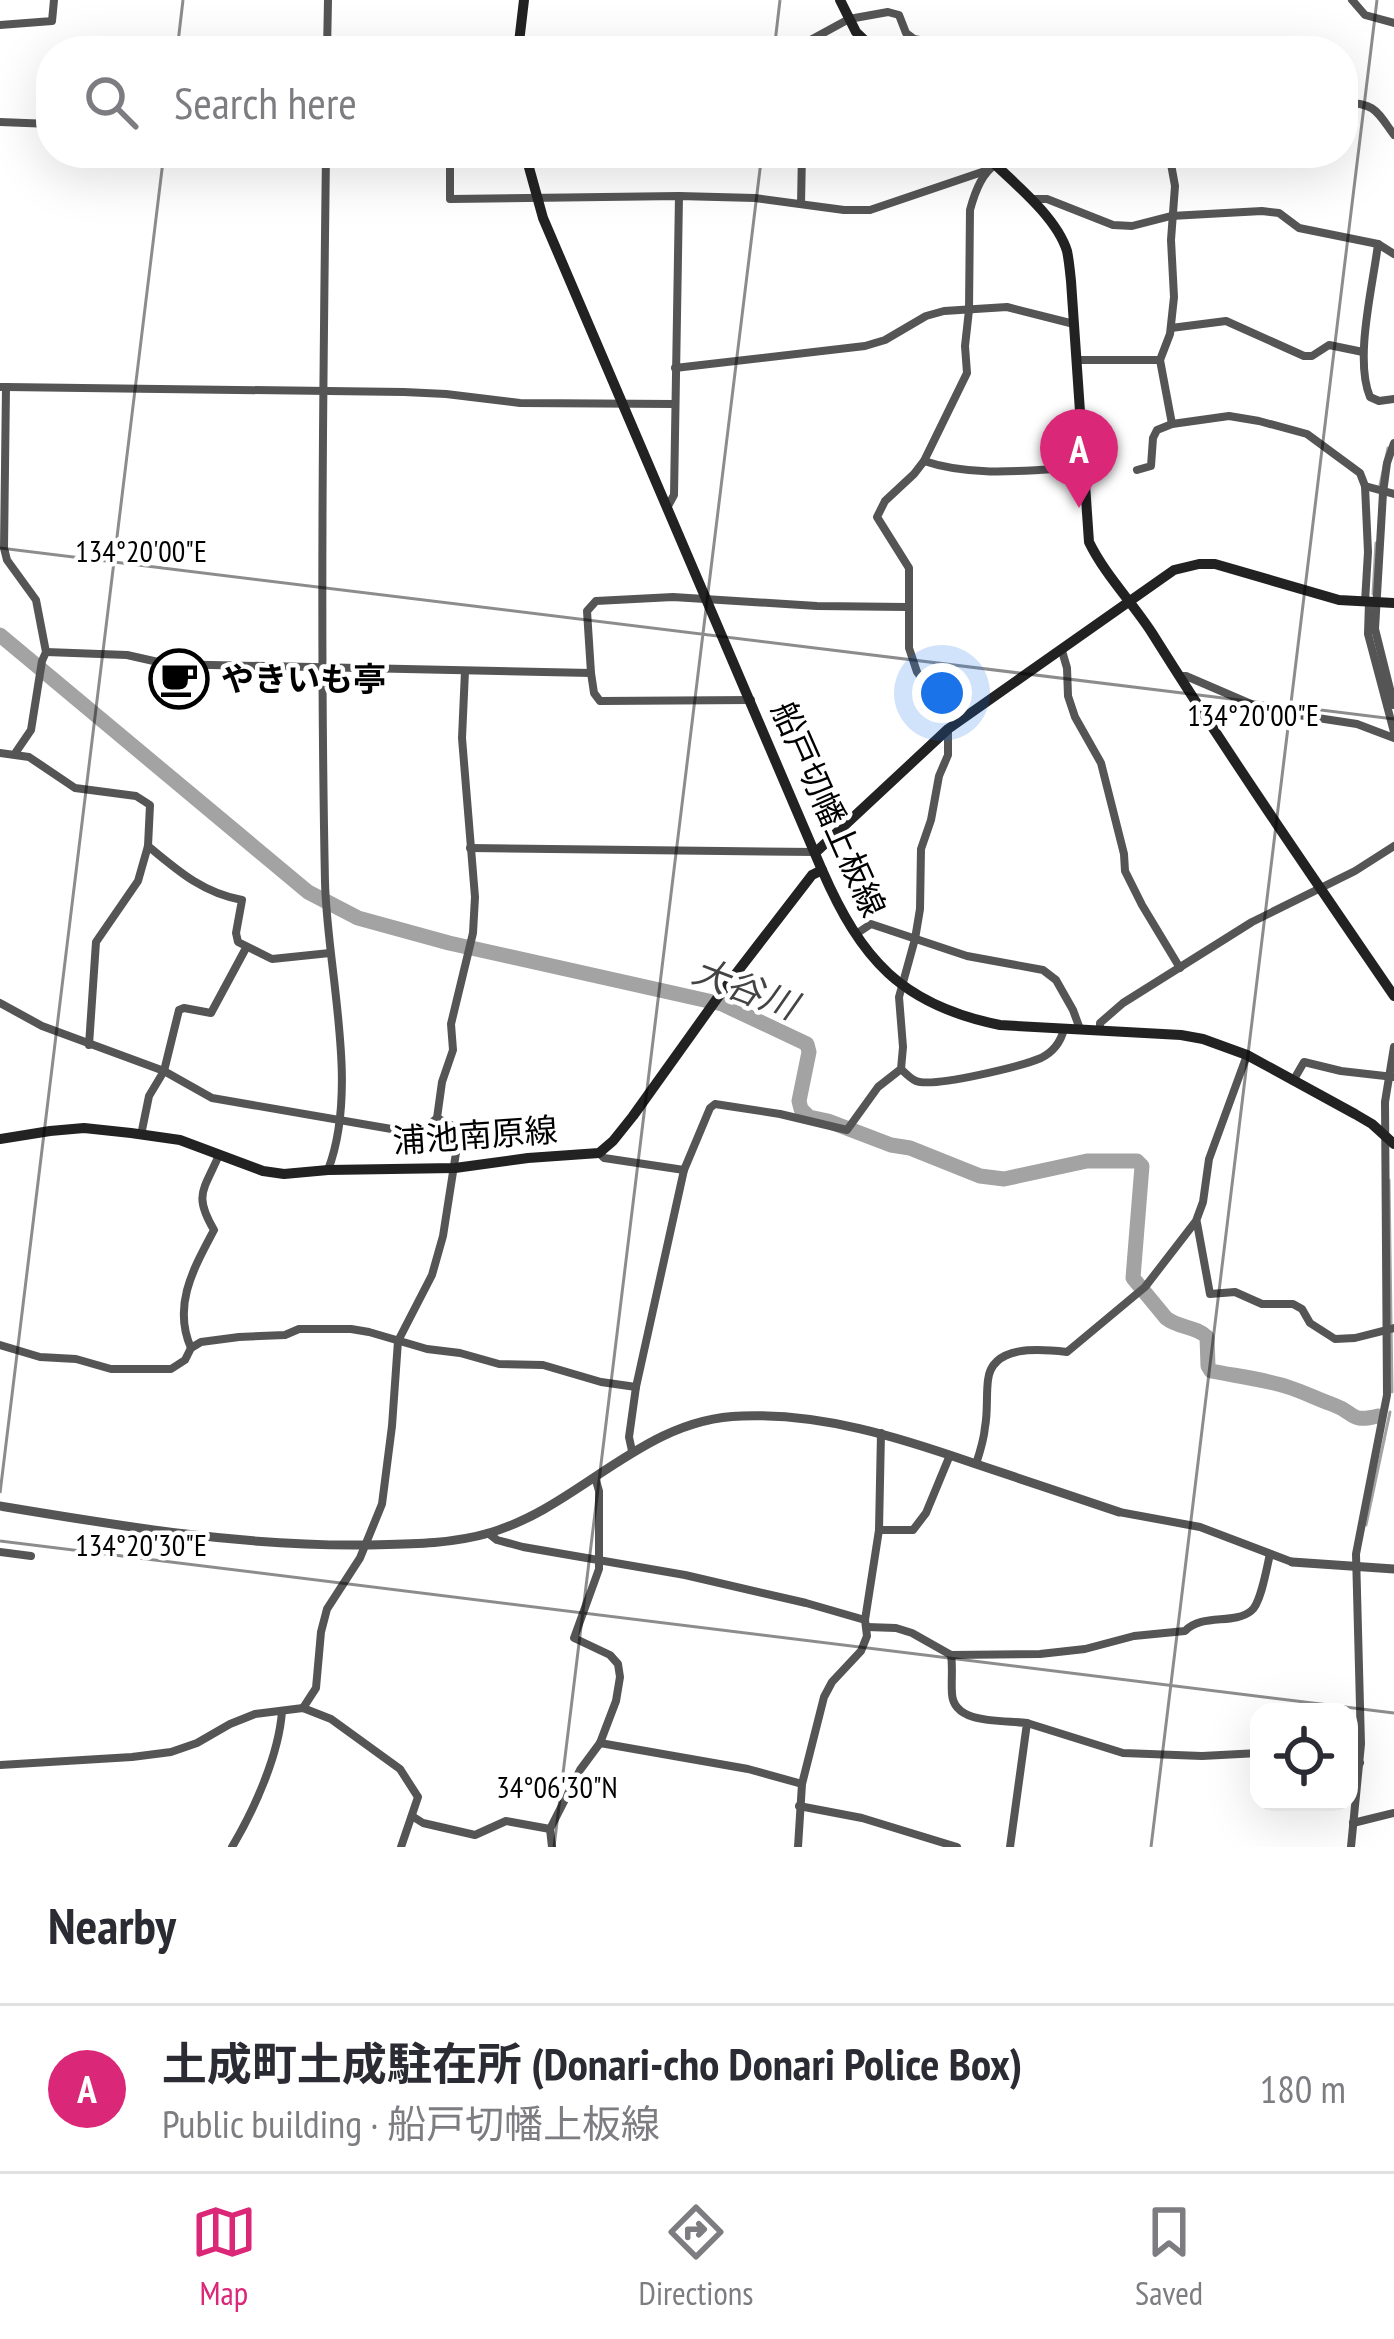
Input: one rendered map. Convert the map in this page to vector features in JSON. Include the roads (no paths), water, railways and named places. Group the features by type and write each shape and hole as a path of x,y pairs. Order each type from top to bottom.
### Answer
{"main road":[{"path":"520,36 524,0"},
{"path":"840,0 860,36"},
{"name":"船戸切幡上板線","path":"529,168 622,403 822,870 837,904 874,961 901,985 951,1013 974,1019 1203,1039 1247,1055 1355,1114 1389,1140"},
{"path":"993,168 1030,199 1066,249 1089,542 1394,996"},
{"path":"816,852 948,729 1174,570 1215,564 1339,600 1394,603"},
{"name":"浦池南原線","path":"0,1139 84,1128 141,1135 180,1140 263,1171 284,1174 455,1168 599,1153 613,1142 812,875 822,870"}],"street":[{"path":"0,26 52,21 54,0"},
{"path":"328,0 328,36"},
{"path":"1352,0 1365,15 1394,22"},
{"path":"822,36 849,19 888,12 899,15 910,36"},
{"path":"1358,103 1377,110 1394,135"},
{"path":"0,122 36,123"},
{"path":"326,168 321,669 326,891 339,1018 341,1121 328,1170"},
{"path":"450,168 450,199 755,198 844,210 870,210 989,168"},
{"path":"801,204 802,168"},
{"path":"962,718 952,700 928,688 917,672 909,648 908,568 877,517 885,500 924,460 968,373 970,209 991,168"},
{"path":"1172,168 1174,297 1171,328 1160,361 1172,424"},
{"path":"667,507 674,495 679,196"},
{"path":"1030,199 1048,200 1113,225 1132,226 1172,216 1279,213 1299,228 1378,244 1394,254"},
{"path":"1378,244 1363,352 1365,387 1370,397 1394,400"},
{"path":"675,368 865,346 944,311 1007,307 1074,324"},
{"path":"1171,328 1226,321 1304,356 1329,346 1363,352"},
{"path":"1076,359 1160,361"},
{"path":"15,753 31,730 43,661 36,600 7,560 4,548 3,387 446,394 520,403 674,404"},
{"path":"1137,470 1151,466 1157,430 1229,416 1306,434 1360,473 1365,486 1370,602 1394,705"},
{"path":"1394,443 1387,463 1368,634 1394,735"},
{"path":"924,460 949,469 1083,467"},
{"path":"1365,486 1384,493"},
{"path":"751,700 599,700 591,673 586,611 596,601 705,597 907,607"},
{"path":"1062,651 1068,695 1101,763 1125,871 1180,968"},
{"path":"43,661 127,655 167,664 591,673"},
{"path":"0,1003 42,1026 164,1071 212,1097 403,1131 425,1128 437,1118 453,1050 451,1024 471,943 475,897 462,737 465,670"},
{"path":"1178,676 1265,710 1357,724 1394,735"},
{"path":"948,729 948,755 921,849 915,939 899,997 902,1069 915,1081 930,1083 980,1075 1042,1058 1064,1035 1064,1029"},
{"path":"0,753 29,757 75,788 136,796 150,805 148,846 138,881 96,942 89,1045"},
{"path":"148,846 192,883 218,896 242,900 238,942 272,959 330,953"},
{"path":"1100,1030 1100,1023 1123,1003 1252,922 1394,847"},
{"path":"470,848 816,852"},
{"path":"855,935 871,924 967,956 1043,970 1056,980 1080,1029"},
{"path":"141,1135 149,1096 164,1071 179,1010 211,1013 247,947"},
{"path":"1351,1847 1360,1763 1356,1568 1391,1395 1389,1140 1384,1102 1394,1047"},
{"path":"976,1464 986,1425 988,1373 995,1362 1031,1349 1067,1352 1143,1288 1196,1221 1208,1159 1247,1055"},
{"path":"1293,1081 1304,1062 1391,1077"},
{"path":"632,1451 629,1437 636,1388 684,1170 710,1108 716,1104 780,1114 847,1130 878,1087 902,1069"},
{"path":"303,1708 316,1688 327,1610 366,1545 382,1504 398,1341 432,1275 455,1168 458,1140 454,1127 437,1118"},
{"path":"599,1153 604,1158 684,1170"},
{"path":"191,1348 183,1296 214,1229 201,1199 219,1155"},
{"path":"1196,1221 1210,1294 1235,1292 1262,1304 1293,1304 1310,1323 1335,1339 1391,1328"},
{"path":"0,1345 111,1369 171,1369 202,1342 285,1336 316,1328 369,1332 500,1364 543,1365 636,1388"},
{"path":"0,1506 231,1540 366,1545 458,1540 538,1513 632,1451 684,1427 741,1416 840,1424 881,1433 1119,1512 1200,1527 1292,1562 1394,1569"},
{"path":"798,1847 802,1784 824,1697 861,1651 867,1636 879,1530 881,1433"},
{"path":"879,1530 913,1530 926,1514 950,1455"},
{"path":"551,1847 550,1828 600,1743 620,1677 610,1655 574,1638 599,1569 596,1477"},
{"path":"488,1533 523,1547 685,1575 806,1603 866,1624 912,1633 951,1654 1040,1654 1085,1648 1134,1636 1185,1631 1192,1624 1249,1613 1256,1606 1270,1554"},
{"path":"0,1552 31,1556"},
{"path":"951,1654 951,1699 956,1710 969,1716 1027,1723 1123,1753 1250,1753"},
{"path":"0,1765 171,1752 255,1714 303,1708 331,1719 400,1769 418,1797 401,1847"},
{"path":"232,1847 255,1804 282,1711"},
{"path":"1010,1847 1027,1723"},
{"path":"600,1743 748,1769 802,1784"},
{"path":"799,1806 862,1818 957,1847"},
{"path":"1353,1823 1394,1813"},
{"path":"412,1816 423,1823 475,1834 506,1821 550,1828"}],"waterway":[{"path":"1380,485 1388,448"},
{"path":"1373,594 1376,543"},
{"name":"大谷川","path":"0,635 308,892 358,918 722,1004 807,1044 799,1101 809,1117 910,1148 980,1176 1004,1179 1087,1161 1137,1161 1142,1166 1133,1278 1166,1318 1207,1337 1211,1371 1288,1387 1358,1418 1378,1416"},
{"path":"1389,1180 1392,1392"},
{"path":"1366,1525 1390,1412"}],"place":[{"name":"土成町土成駐在所 (Donari-cho Donari Police Box)","path":"1079,508"},
{"name":"やきいも亭","path":"179,679"}]}
